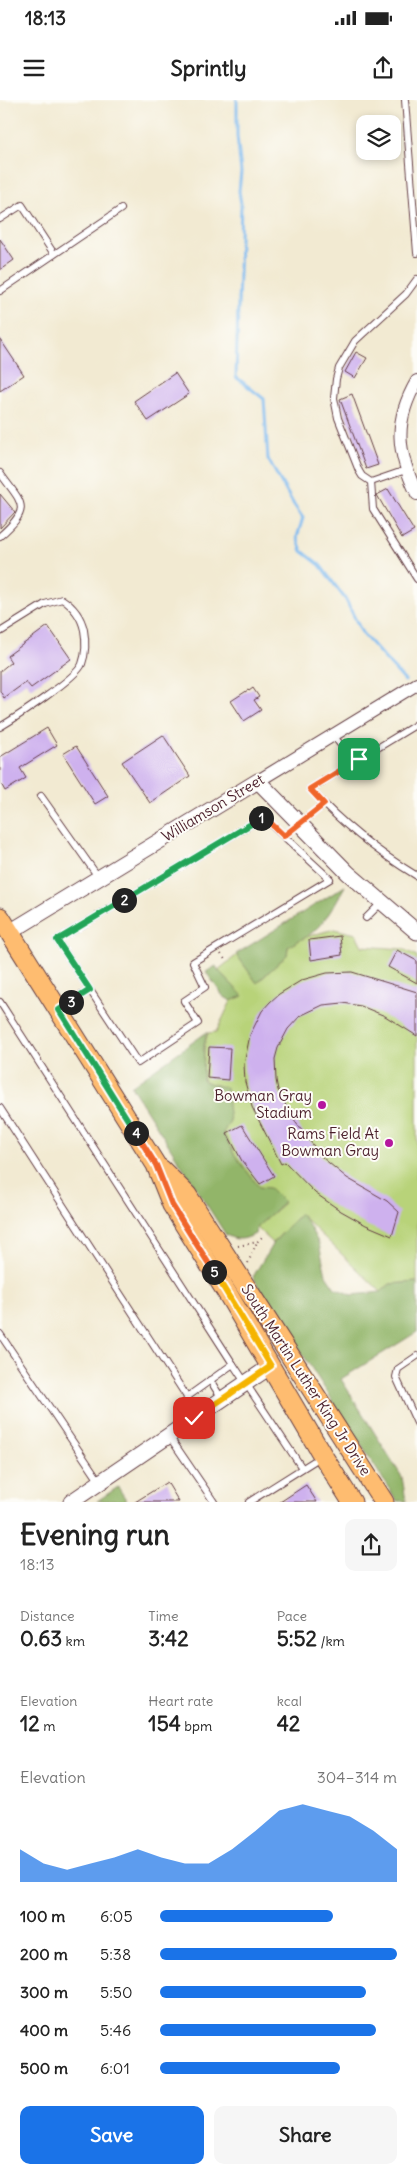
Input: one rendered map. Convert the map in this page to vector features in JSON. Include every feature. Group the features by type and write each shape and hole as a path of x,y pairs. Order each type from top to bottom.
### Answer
{"main road":[{"path":"5,928 156,1165"},
{"name":"South Martin Luther King Jr Drive","path":"156,1165 172,1205 229,1296 352,1502"},
{"name":"South Martin Luther King Jr Drive","path":"156,1165 188,1195 384,1502"},
{"path":"271,1366 275,1364 283,1367 341,1434"}],"street":[{"path":"417,381 403,409 400,424 400,439 406,470 417,494"},
{"name":"Williamson Street","path":"5,928 99,878 417,684"},
{"path":"258,781 381,903 417,932"},
{"path":"71,1502 271,1366"}],"lane":[{"path":"405,100 417,253"},
{"path":"0,219 22,205 54,254"},
{"path":"0,291 121,209"},
{"path":"371,482 362,476 359,471 338,418 334,398 336,379 339,368 354,341 406,294 417,279"},
{"path":"371,482 406,470"},
{"path":"0,473 21,502 22,509 13,524 0,536"},
{"path":"371,482 373,509 417,579"},
{"path":"0,632 45,604 62,599 74,606 82,624 86,642 82,666 68,680 0,727"},
{"path":"417,724 310,789 324,804 401,866 417,876"},
{"path":"333,735 354,762"},
{"path":"42,796 99,878"},
{"path":"284,836 324,804"},
{"path":"263,816 284,836 330,879 193,962 205,987 184,1001 198,1023 138,1063 57,940 263,816"},
{"path":"366,918 381,903"},
{"path":"59,1010 90,990"},
{"path":"0,1002 302,1468"},
{"path":"0,1108 187,1396 186,1404 194,1418"},
{"path":"0,1334 100,1482"},
{"path":"417,1356 398,1369 396,1376 417,1423"},
{"path":"187,1396 233,1364"},
{"path":"210,1380 222,1399"},
{"path":"169,1436 214,1502"},
{"path":"249,1502 323,1456"}],"path":[{"path":"244,1267 250,1261 257,1242 264,1235"},
{"path":"236,1247 257,1242"}],"green space":[{"path":"345,886 318,927 306,937 288,947 287,955 257,983 236,954"},
{"name":"Bowman Gray Stadium","path":"334,929 356,934 362,946 403,949 417,956 417,1282 390,1284 381,1292 300,1214 273,1243 256,1227 284,1203 259,1188 234,1154 223,1133 203,1081 204,1046 208,1033 216,1032 231,1001 242,996 218,970 237,955 257,983 287,955 288,947 299,939"},
{"path":"216,966 243,996 231,1001 223,996 206,972"},
{"path":"207,1032 204,1046 203,1081 226,1088 230,1121 223,1133 234,1154 259,1187 270,1188 284,1202 257,1227 255,1234 244,1239 237,1239 226,1235 131,1086"},
{"path":"300,1214 307,1222 319,1244 326,1275 335,1288 352,1295 381,1292 390,1284 417,1282 417,1332 341,1379 402,1477 406,1501 397,1501 253,1277 273,1243"},
{"path":"118,1487 127,1501 97,1501"}],"building":[{"path":"0,239 14,260 0,270"},
{"path":"0,339 24,375 0,391"},
{"path":"356,352 367,358 355,378 345,372"},
{"path":"175,373 189,394 148,421 134,401"},
{"path":"352,394 378,465 366,469 340,399"},
{"path":"388,489 414,531 402,538 377,495"},
{"path":"0,494 15,512 0,528"},
{"path":"48,626 71,659 31,688 26,682 4,698 0,691 0,671 11,662 7,656"},
{"path":"253,688 259,697 254,700 261,710 244,721 231,701"},
{"path":"47,728 57,745 20,768 26,778 5,791 0,782 0,757"},
{"path":"163,735 190,776 150,803 122,762"},
{"path":"76,746 108,796 95,804 63,754"},
{"path":"340,936 342,955 311,960 309,940"},
{"path":"397,950 417,961 417,983 388,967"},
{"path":"352,972 417,992 417,1036 385,1016 361,1006 343,1003 323,1005 300,1016 288,1029 278,1048 275,1059 276,1080 278,1090 293,1119 323,1158 347,1178 387,1201 399,1212 392,1236 366,1225 341,1211 315,1193 285,1162 281,1164 252,1107 245,1082 244,1064 250,1035 262,1011 270,1002 302,980 327,973"},
{"path":"209,1047 230,1048 228,1080 207,1078"},
{"path":"242,1125 274,1176 260,1184 242,1161 227,1133"},
{"path":"167,1482 179,1502 135,1502"},
{"path":"306,1485 317,1502 280,1502"}],"waterway":[{"path":"237,100 241,204 236,377 264,399 268,459 303,518 297,537 302,551 320,565 346,600 362,633 405,681"}],"place":[{"name":"Bowman Gray Stadium","path":"322,1105"},
{"name":"Rams Field At Bowman Gray","path":"389,1143"}],"route":[{"path":"194,1418 271,1366 172,1205 156,1165 59,1010 90,990 57,940 263,816 284,836 324,804 310,789 359,759"}]}
